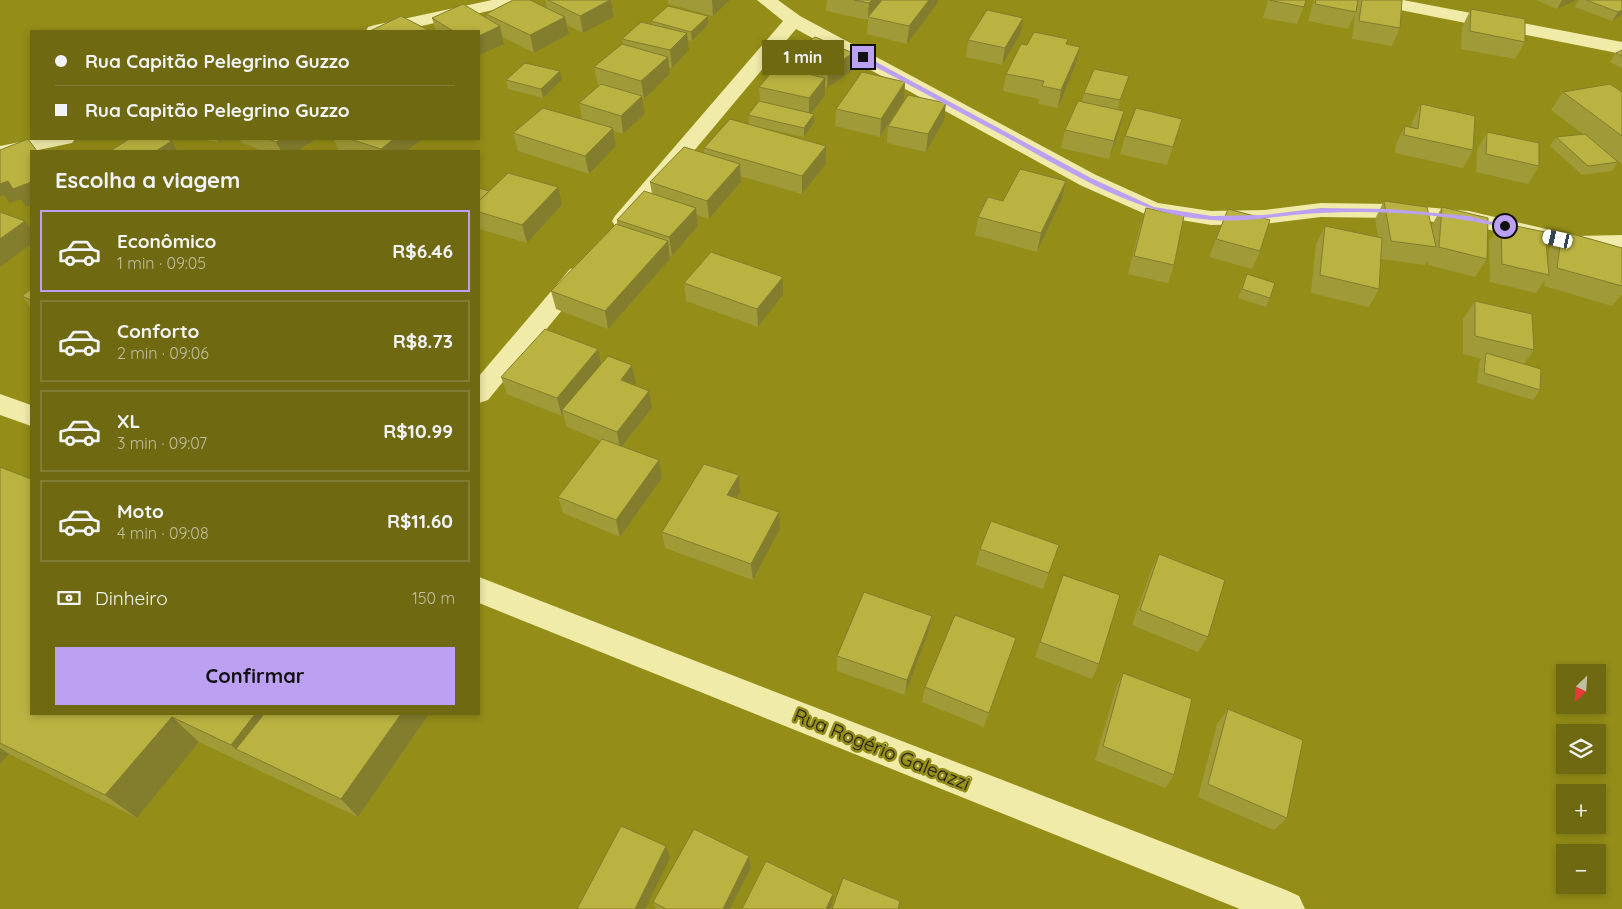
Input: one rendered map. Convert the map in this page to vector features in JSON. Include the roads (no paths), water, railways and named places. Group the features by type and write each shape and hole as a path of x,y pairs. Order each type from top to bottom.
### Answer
{"street":[{"path":"380,30 516,0"},
{"path":"766,0 794,20 1088,180 1153,208 1212,218 1264,217 1321,210 1430,214 1469,218 1622,254"},
{"path":"1375,0 1622,48"},
{"path":"480,391 794,20"},
{"path":"0,152 60,140"},
{"path":"1576,243 1622,242"},
{"path":"0,404 30,416"},
{"name":"Rua Rogério Galeazzi","path":"480,590 1286,909"}]}
